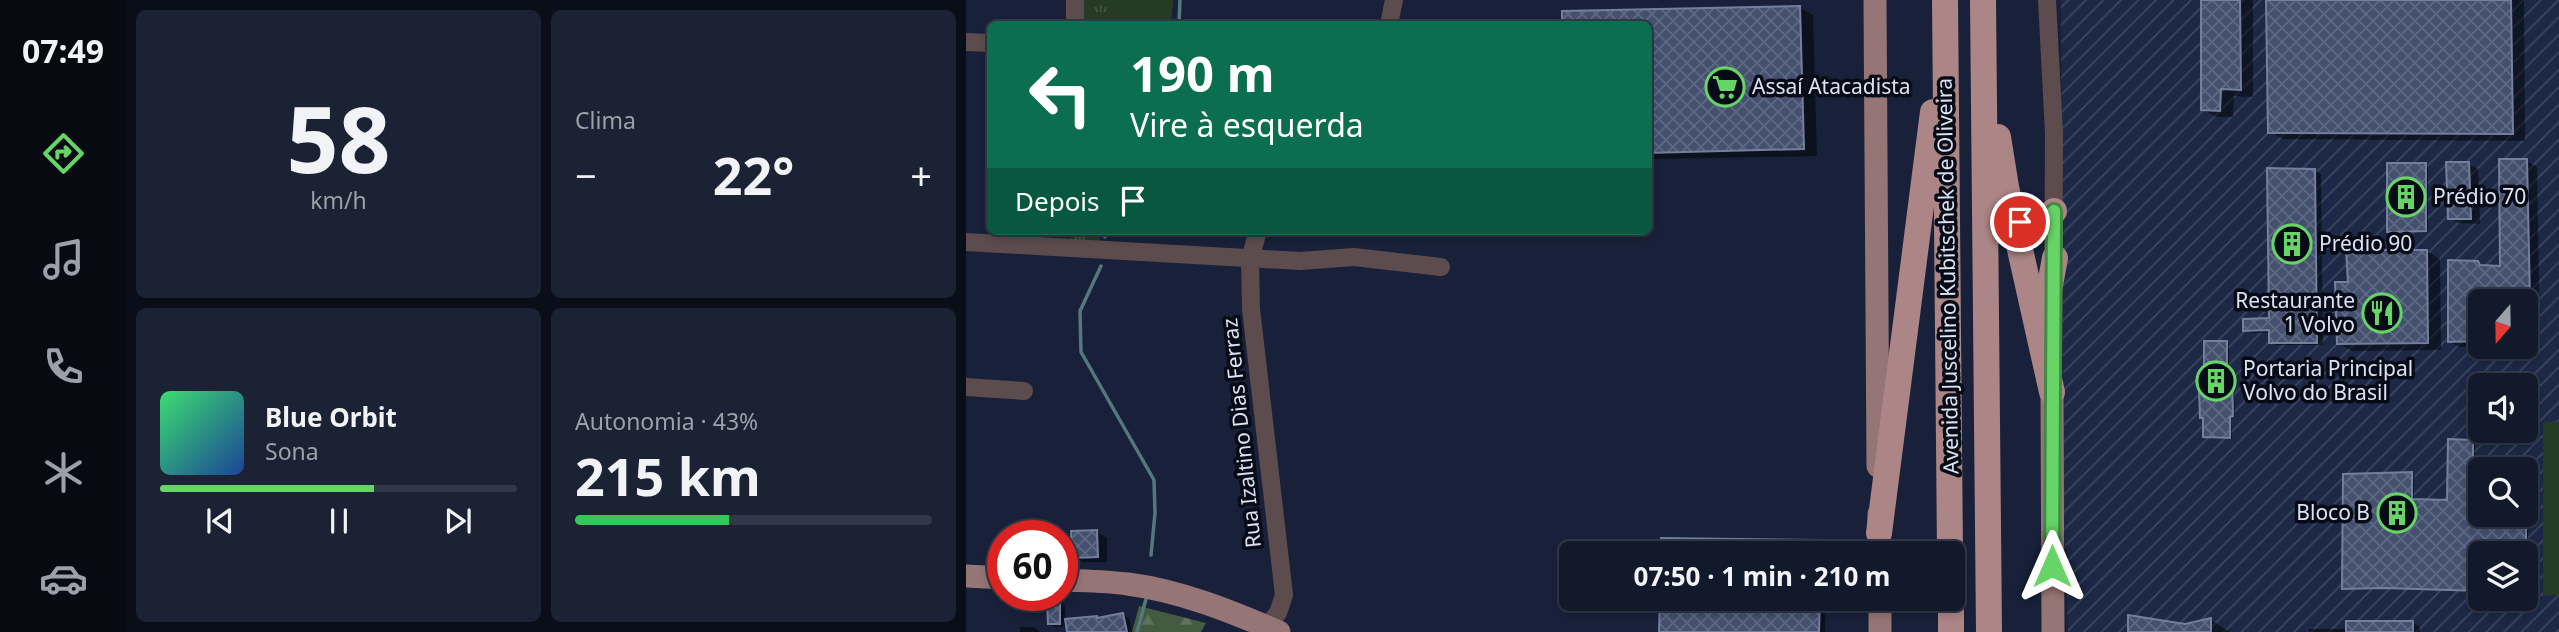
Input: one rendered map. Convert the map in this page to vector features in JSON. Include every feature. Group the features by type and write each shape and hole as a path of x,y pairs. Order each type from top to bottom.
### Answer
{"highway":[{"name":"Avenida Juscelino Kubitschek de Oliveira","path":"1983,0 1989,632"},
{"path":"1990,0 1997,125 2012,214 2052,392"},
{"path":"1879,541 1946,7"},
{"name":"Avenida Juscelino Kubitschek de Oliveira","path":"1946,7 1950,541"},
{"path":"2012,214 2028,225 2039,223 2054,211"},
{"path":"2038,321 2047,301 2055,258"},
{"path":"1951,611 1951,632"}],"main road":[{"path":"1875,0 1879,541"},
{"path":"2052,392 2053,632"},
{"path":"966,576 987,577"},
{"path":"1078,580 1105,581 1155,589 1208,603 1270,630"},
{"path":"1880,611 1880,632"}],"street":[{"path":"1075,0 1075,21"},
{"path":"1390,21 1394,0"},
{"path":"2047,0 2054,133 2052,392"},
{"path":"966,42 987,43"},
{"name":"Rua Izaltino Dias Ferraz","path":"1257,235 1250,258 1251,309 1284,595 1270,630"},
{"path":"966,242 1060,239 1250,258 1300,261 1354,257 1441,267"},
{"path":"966,387 1024,391"}],"shaded area":[{"path":"2061,0 2559,0 2559,422 2544,422 2543,596 2559,595 2559,632 2068,632 2064,514"}],"green space":[{"path":"1082,0 1173,0 1171,21 1081,21"},
{"path":"1108,0 1165,0 1164,21 1107,21"},
{"path":"1070,235 1100,235 1099,244 1070,242"},
{"path":"2543,422 2559,422 2559,595 2543,596"},
{"path":"1139,606 1206,623 1201,632 1132,632"}],"building":[{"path":"2201,0 2240,0 2241,90 2221,89 2220,111 2201,110"},
{"path":"2266,0 2511,0 2513,134 2268,133"},
{"name":"Assaí Atacadista","path":"1800,6 1804,149 1652,153 1652,21 1562,21 1562,11"},
{"path":"2499,159 2527,159 2530,289 2468,289 2468,341 2448,342 2448,260 2478,261 2480,265 2500,266"},
{"path":"2446,162 2469,162 2471,219 2448,219"},
{"name":"Prédio 70","path":"2387,163 2426,163 2426,231 2387,232"},
{"name":"Prédio 90","path":"2267,168 2315,169 2317,343 2269,343 2269,330 2243,331 2243,319 2269,318"},
{"name":"Restaurante 1 Volvo","path":"2346,250 2427,250 2428,343 2337,344 2335,282 2348,282"},
{"name":"Portaria Principal Volvo do Brasil","path":"2204,341 2227,341 2227,370 2232,370 2233,416 2230,417 2230,438 2203,437 2199,390 2200,371 2204,370"},
{"path":"2448,439 2468,440 2468,443 2473,443 2473,457 2468,457 2468,527 2526,527 2526,541 2468,541 2468,591 2342,589 2343,474 2412,472 2412,499 2447,500"},
{"path":"1097,530 1098,557 1078,558 1078,531"},
{"path":"1661,538 1820,540 1820,541 1661,541"},
{"path":"1047,611 1060,611 1060,624 1048,624"},
{"path":"1660,611 1820,611 1819,632 1659,632"},
{"path":"1123,613 1127,632 1067,632 1065,619 1097,618"},
{"path":"2128,615 2185,624 2211,618 2211,632 2128,632"},
{"path":"2346,621 2413,621 2413,632 2346,632"}],"waterway":[{"path":"1179,21 1180,0"},
{"path":"1101,266 1080,311 1081,352 1154,480 1155,513 1151,555"},
{"path":"1137,632 1146,599"}],"place":[{"name":"Assaí Atacadista","path":"1725,87"},
{"name":"Prédio 70","path":"2406,197"},
{"name":"Prédio 90","path":"2292,244"},
{"name":"Restaurante 1 Volvo","path":"2382,313"},
{"name":"Portaria Principal Volvo do Brasil","path":"2216,381"},
{"name":"Bloco B","path":"2397,513"}],"route":[{"path":"2020,222 2028,225 2039,223 2054,211 2052,566"}]}
